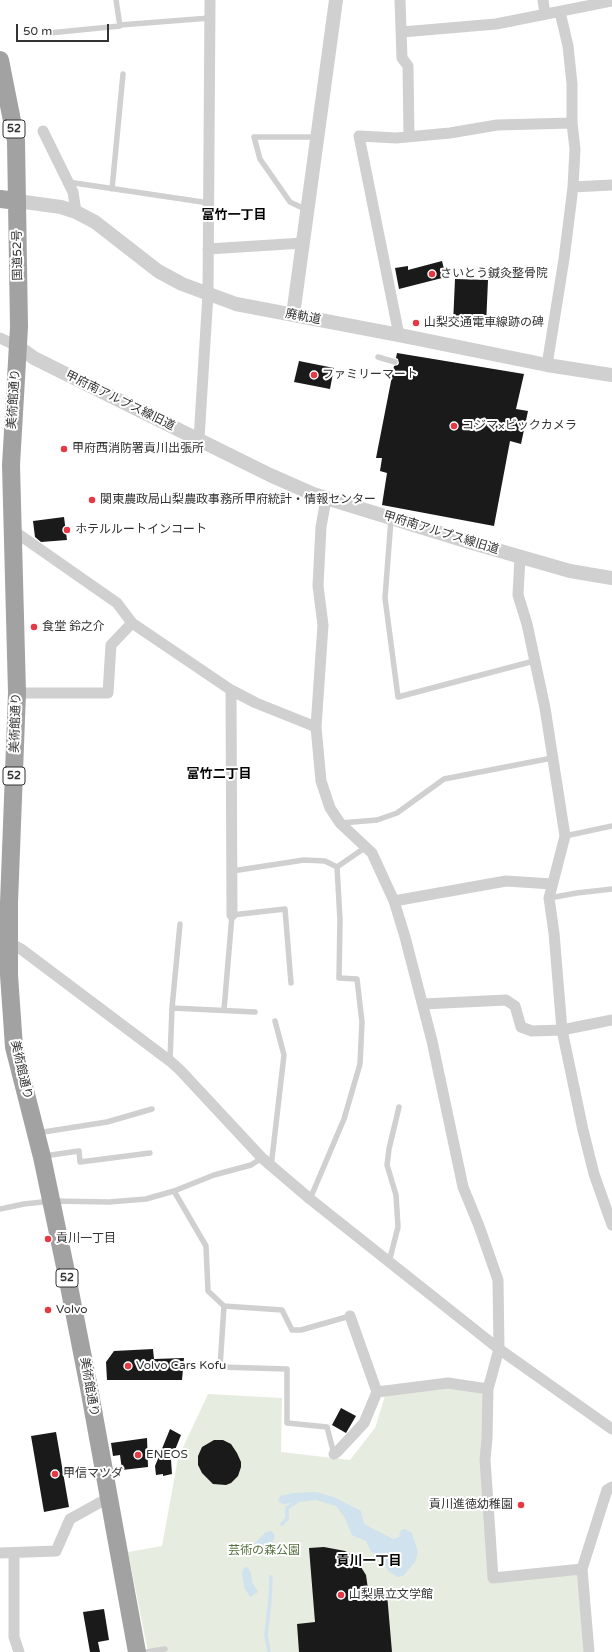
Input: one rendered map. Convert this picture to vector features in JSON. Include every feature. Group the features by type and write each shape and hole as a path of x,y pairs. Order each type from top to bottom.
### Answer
{"highway":[{"name":"国道52号","path":"0,60 16,141 8,200 19,310"},
{"name":"美術館通り","path":"19,310 12,442 11,529 17,693 5,906 10,942 10,988 14,1047 37,1134 52,1201 89,1388 137,1652"}],"street":[{"path":"199,439 208,294 210,0"},
{"path":"293,315 316,137 336,0"},
{"path":"400,0 402,58 408,66 409,136"},
{"path":"543,0 545,14"},
{"path":"402,32 496,24 612,1"},
{"path":"547,366 564,259 573,187 575,149 572,123 572,84 568,46 560,12"},
{"path":"399,335 359,136 396,138 450,133 497,125 572,123"},
{"path":"43,131 73,192 76,212"},
{"path":"573,187 612,185"},
{"name":"廃軌道","path":"8,200 61,207 76,212 95,222 158,271 182,284 236,304 399,335 547,366 612,375"},
{"path":"208,249 303,243"},
{"path":"0,338 17,346"},
{"name":"甲府南アルプス線旧道","path":"17,346 47,364 270,475 326,499 570,571 612,578"},
{"path":"326,499 321,526 318,586 323,625 316,727 320,781 330,808 340,823 372,853 394,901 432,1041 462,1187 479,1226 498,1280 499,1349 488,1389 485,1460 493,1578 582,1569"},
{"path":"11,529 117,603 132,623 231,690 256,703 316,727"},
{"path":"520,557 518,595 527,624 545,708 566,836 548,898 554,933 562,1030 594,1174 612,1225"},
{"path":"17,693 108,693 111,645 132,623"},
{"path":"231,690 232,915"},
{"path":"394,901 506,881 552,884"},
{"path":"10,942 170,1061 271,1167 310,1199 499,1349 612,1430"},
{"path":"423,1004 506,1000 515,1006 521,1027 532,1031 562,1030 612,1020"},
{"path":"334,1454 364,1423 377,1392 350,1316"},
{"path":"377,1392 448,1383 488,1389"},
{"path":"589,1652 582,1569 607,1490 612,1487"},
{"path":"0,1553 14,1554 56,1551 70,1519 108,1498"},
{"path":"14,1554 14,1637 19,1652"}],"lane":[{"path":"116,0 120,25"},
{"path":"49,33 120,25 210,18"},
{"path":"112,189 123,74"},
{"path":"307,211 290,202 260,160 254,137 316,137"},
{"path":"68,182 208,203"},
{"path":"378,357 395,362"},
{"path":"391,518 385,598 398,697 534,661"},
{"path":"340,823 377,820 397,813 444,778 552,758"},
{"path":"566,836 612,826"},
{"path":"337,867 366,847"},
{"path":"232,871 304,860 325,861 337,867"},
{"path":"310,1199 344,1120 360,1064 362,1022 357,979 339,978 340,920 337,867"},
{"path":"548,898 612,889"},
{"path":"224,1010 232,915 285,909 291,983"},
{"path":"170,1061 172,1008 180,924"},
{"path":"172,1008 255,1012"},
{"path":"271,1167 284,1054 275,1021"},
{"path":"389,1262 398,1227 396,1195 387,1165 389,1149 399,1107"},
{"path":"37,1134 107,1122 152,1109"},
{"path":"42,1157 79,1151 80,1162 150,1153"},
{"path":"0,1209 24,1204 52,1201 109,1202 146,1199 174,1191 214,1174 251,1165 262,1158"},
{"path":"174,1191 206,1246 208,1292 224,1306 282,1310 292,1330 301,1330 350,1316"},
{"path":"224,1306 220,1367 287,1369 287,1423 327,1427 334,1454"},
{"path":"146,1652 165,1649"}],"green space":[{"name":"芸術の森公園","path":"448,1388 485,1394 490,1581 577,1575 584,1652 148,1652 128,1552 162,1546 178,1458 208,1394 282,1398 281,1452 350,1460 375,1428 385,1396"}],"water":[{"path":"316,1492 334,1497 361,1511 364,1524 393,1539 399,1537 401,1530 405,1529 412,1533 418,1552 415,1562 403,1576 398,1577 389,1572 384,1564 384,1558 371,1552 366,1541 352,1535 345,1518 336,1506 316,1500 283,1504 278,1501 280,1496 294,1493"},
{"path":"272,1531 275,1536 270,1548 263,1553 259,1553 253,1547 254,1544 266,1532"},
{"path":"248,1567 251,1573 252,1582 258,1592 250,1597 244,1587 242,1573 244,1568"}],"building":[{"path":"442,261 446,277 399,289 395,268 408,266 408,270"},
{"path":"455,279 488,280 486,326 453,324"},
{"name":"コジマ×ビックカメラ","path":"397,353 524,374 516,409 528,411 521,444 510,441 494,526 382,505 387,473 380,471 382,458 376,458 394,366 398,365 399,363 398,359 396,358"},
{"name":"ファミリーマート","path":"299,361 334,368 330,389 294,382"},
{"path":"64,517 67,540 41,542 35,537 33,521"},
{"path":"153,1349 154,1359 184,1358 182,1380 107,1380 106,1362 114,1351"},
{"path":"341,1408 356,1416 346,1433 332,1425"},
{"path":"170,1429 181,1435 171,1460 172,1474 163,1476 163,1474 156,1475 155,1466"},
{"path":"56,1432 69,1507 44,1512 31,1436"},
{"path":"147,1438 148,1467 122,1470 120,1455 113,1456 111,1443"},
{"path":"214,1440 223,1440 231,1444 241,1462 238,1476 231,1483 226,1485 213,1484 202,1473 198,1465 198,1456 202,1447"},
{"name":"山梨県立文学館","path":"324,1547 345,1551 354,1556 366,1575 369,1596 387,1594 392,1652 299,1652 297,1624 315,1622 309,1548"},
{"path":"104,1609 109,1640 98,1642 100,1652 90,1652 83,1612"}],"waterway":[{"path":"282,1524 287,1519 287,1508 296,1502"},
{"path":"269,1652 266,1635 271,1577"}],"place":[{"name":"さいとう鍼灸整骨院","path":"432,274"},
{"name":"山梨交通電車線跡の碑","path":"416,323"},
{"name":"ファミリーマート","path":"314,375"},
{"name":"コジマ×ビックカメラ","path":"454,426"},
{"name":"甲府西消防署貢川出張所","path":"64,449"},
{"name":"関東農政局山梨農政事務所甲府統計・情報センター","path":"92,500"},
{"name":"ホテルルートインコート","path":"67,530"},
{"name":"食堂 鈴之介","path":"34,627"},
{"name":"貢川一丁目","path":"48,1239"},
{"name":"Volvo","path":"48,1310"},
{"name":"Volvo Cars Kofu","path":"128,1366"},
{"name":"ENEOS","path":"138,1455"},
{"name":"甲信マツダ","path":"55,1474"},
{"name":"貢川進徳幼稚園","path":"521,1505"},
{"name":"山梨県立文学館","path":"341,1595"}],"district":[{"name":"富竹一丁目","path":"234,216"},
{"name":"富竹二丁目","path":"219,775"},
{"name":"貢川一丁目","path":"369,1562"}]}
